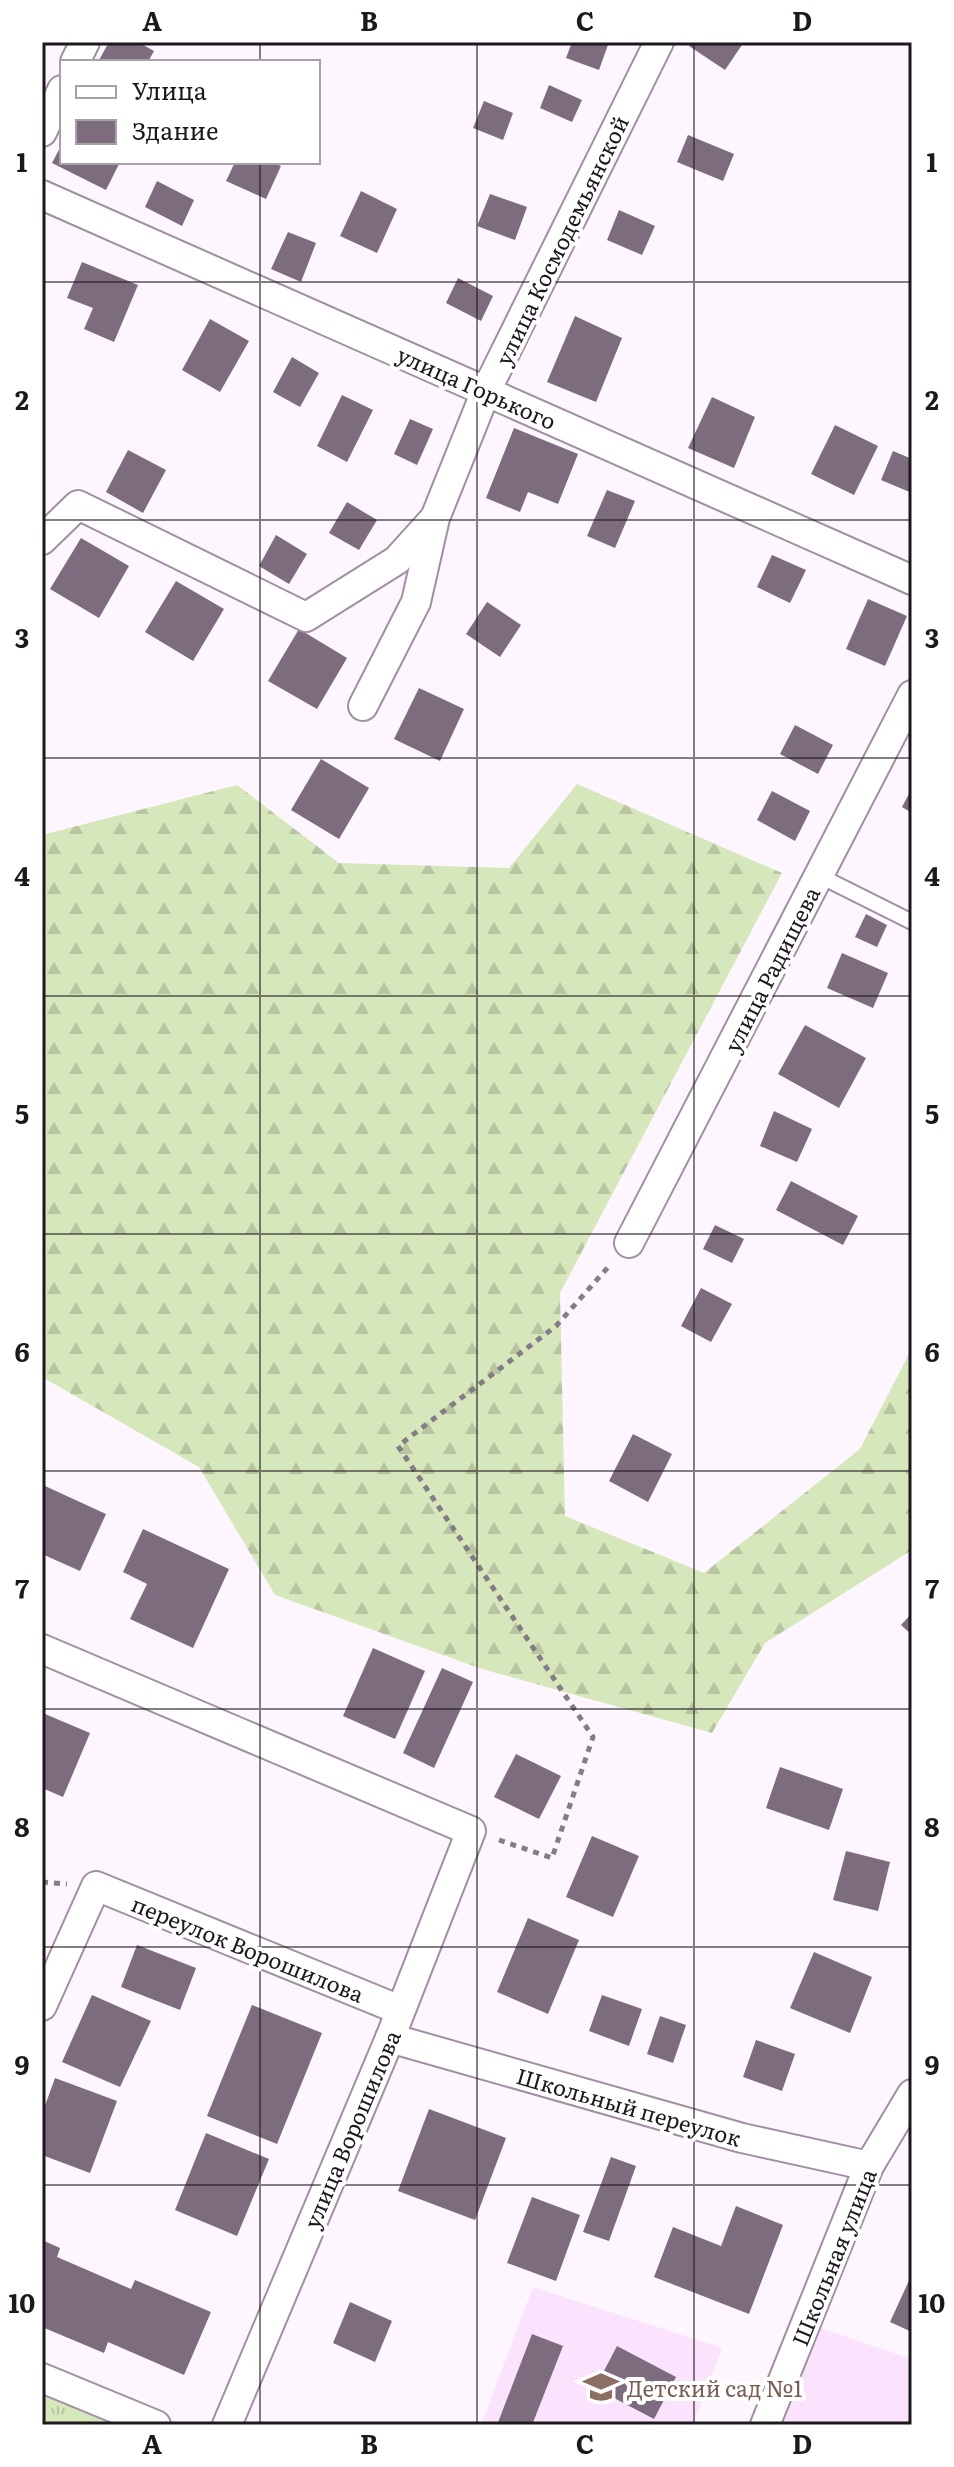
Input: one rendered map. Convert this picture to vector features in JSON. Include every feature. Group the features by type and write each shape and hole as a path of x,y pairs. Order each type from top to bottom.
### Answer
{"street":[{"path":"76,60 85,42"},
{"name":"улица Космодемьянской","path":"363,706 416,602 435,518 486,391 659,42"},
{"path":"42,132 60,94"},
{"name":"улица Горького","path":"42,195 912,580"},
{"path":"42,540 78,505 306,617 397,560 435,518"},
{"name":"улица Радищева","path":"629,1243 912,695"},
{"path":"42,1649 471,1831"},
{"name":"улица Ворошилова","path":"227,2425 390,2038 471,1831"},
{"name":"переулок Ворошилова","path":"42,2006 96,1886 400,2010"},
{"name":"Школьный переулок","path":"390,2038 742,2138 869,2166"},
{"name":"Школьная улица","path":"765,2425 869,2166 912,2094"},
{"path":"42,2378 156,2425"}],"lane":[{"path":"820,876 912,922"}],"path":[{"path":"471,1831 552,1858 593,1737 398,1446 556,1326 629,1243"}],"shaded area":[{"name":"Детский сад №1","path":"533,2287 722,2348 693,2425 481,2425"},
{"path":"820,2328 912,2359 912,2425 778,2425"}],"green space":[{"path":"577,784 782,873 560,1293 565,1516 704,1573 860,1449 912,1348 912,1550 765,1643 712,1733 482,1669 275,1595 199,1467 42,1377 42,835 237,785 339,863 509,868"},
{"path":"42,2391 126,2425 42,2425"}],"building":[{"path":"109,42 138,42 154,51 149,60 99,60"},
{"path":"572,42 609,42 599,70 566,58"},
{"path":"692,42 744,42 725,70 689,46"},
{"path":"549,85 582,100 572,122 540,108"},
{"path":"484,101 513,113 503,140 473,128"},
{"path":"688,135 734,154 723,181 677,162"},
{"path":"60,148 60,164 119,164 106,190 52,163"},
{"path":"234,164 281,166 266,199 226,181"},
{"path":"157,181 194,200 182,226 145,207"},
{"path":"361,191 397,209 377,253 340,236"},
{"path":"490,194 527,207 515,240 477,226"},
{"path":"619,210 655,226 642,255 607,240"},
{"path":"288,232 316,243 301,282 271,269"},
{"path":"82,262 138,285 114,342 84,329 93,308 67,298"},
{"path":"458,278 493,296 481,321 446,303"},
{"path":"575,316 622,338 596,402 547,382"},
{"path":"210,319 249,341 220,392 182,370"},
{"path":"292,357 319,373 300,407 273,392"},
{"path":"342,395 373,410 347,462 317,446"},
{"path":"712,397 755,417 734,468 688,448"},
{"path":"410,419 433,429 417,465 394,454"},
{"path":"835,425 878,446 854,495 811,474"},
{"path":"514,428 578,454 558,504 528,492 520,512 486,498"},
{"path":"128,450 166,470 143,513 106,492"},
{"path":"893,451 912,459 912,493 881,480"},
{"path":"607,490 635,501 615,548 587,536"},
{"path":"347,502 377,520 359,550 329,533"},
{"path":"276,535 307,554 289,584 259,566"},
{"path":"81,538 129,566 99,618 50,589"},
{"path":"772,555 806,570 790,603 757,587"},
{"path":"176,581 224,609 193,661 145,632"},
{"path":"868,599 907,616 885,666 846,649"},
{"path":"487,602 521,625 500,657 466,634"},
{"path":"299,629 347,658 317,709 268,681"},
{"path":"419,688 464,709 440,761 394,739"},
{"path":"795,725 833,745 818,774 780,754"},
{"path":"321,759 369,788 339,839 291,810"},
{"path":"912,788 912,813 902,807"},
{"path":"772,791 810,811 795,841 757,820"},
{"path":"866,914 887,925 877,947 855,937"},
{"path":"842,953 888,973 873,1008 827,988"},
{"path":"805,1025 866,1058 839,1108 778,1074"},
{"path":"774,1111 812,1129 797,1162 760,1146"},
{"path":"791,1181 858,1216 843,1245 776,1210"},
{"path":"715,1225 744,1239 732,1263 703,1249"},
{"path":"701,1288 732,1304 711,1342 681,1326"},
{"path":"633,1434 672,1454 648,1502 609,1481"},
{"path":"45,1486 106,1514 80,1571 42,1554"},
{"path":"143,1529 229,1569 193,1648 130,1619 147,1584 123,1572"},
{"path":"912,1613 912,1635 901,1625"},
{"path":"373,1648 425,1671 395,1739 343,1716"},
{"path":"442,1668 473,1682 434,1768 403,1753"},
{"path":"45,1714 90,1733 63,1797 42,1788"},
{"path":"516,1754 561,1776 539,1819 494,1797"},
{"path":"780,1767 843,1789 829,1830 766,1808"},
{"path":"592,1836 639,1856 613,1917 566,1897"},
{"path":"846,1851 890,1862 878,1911 833,1900"},
{"path":"528,1918 579,1940 548,2014 497,1992"},
{"path":"137,1945 196,1968 180,2010 121,1987"},
{"path":"814,1952 872,1977 850,2033 790,2008"},
{"path":"92,1995 151,2021 120,2087 62,2062"},
{"path":"602,1995 642,2009 629,2046 589,2031"},
{"path":"252,2005 322,2033 277,2144 207,2116"},
{"path":"660,2016 686,2025 673,2063 647,2054"},
{"path":"756,2040 795,2054 782,2091 743,2077"},
{"path":"55,2078 117,2101 90,2173 42,2155 42,2114"},
{"path":"429,2109 506,2138 475,2220 398,2191"},
{"path":"206,2133 269,2159 237,2236 175,2210"},
{"path":"611,2157 636,2166 609,2241 583,2232"},
{"path":"532,2197 580,2215 556,2281 507,2263"},
{"path":"736,2206 783,2225 749,2314 654,2277 673,2227 721,2246"},
{"path":"42,2240 60,2248 57,2257 131,2289 135,2280 211,2312 184,2375 108,2342 104,2353 42,2327"},
{"path":"912,2274 912,2332 890,2322"},
{"path":"350,2302 392,2321 375,2362 333,2343"},
{"path":"532,2334 563,2346 532,2425 497,2425"},
{"path":"617,2346 676,2377 654,2419 595,2388"}],"place":[{"name":"Детский сад №1","path":"601,2387"}]}
